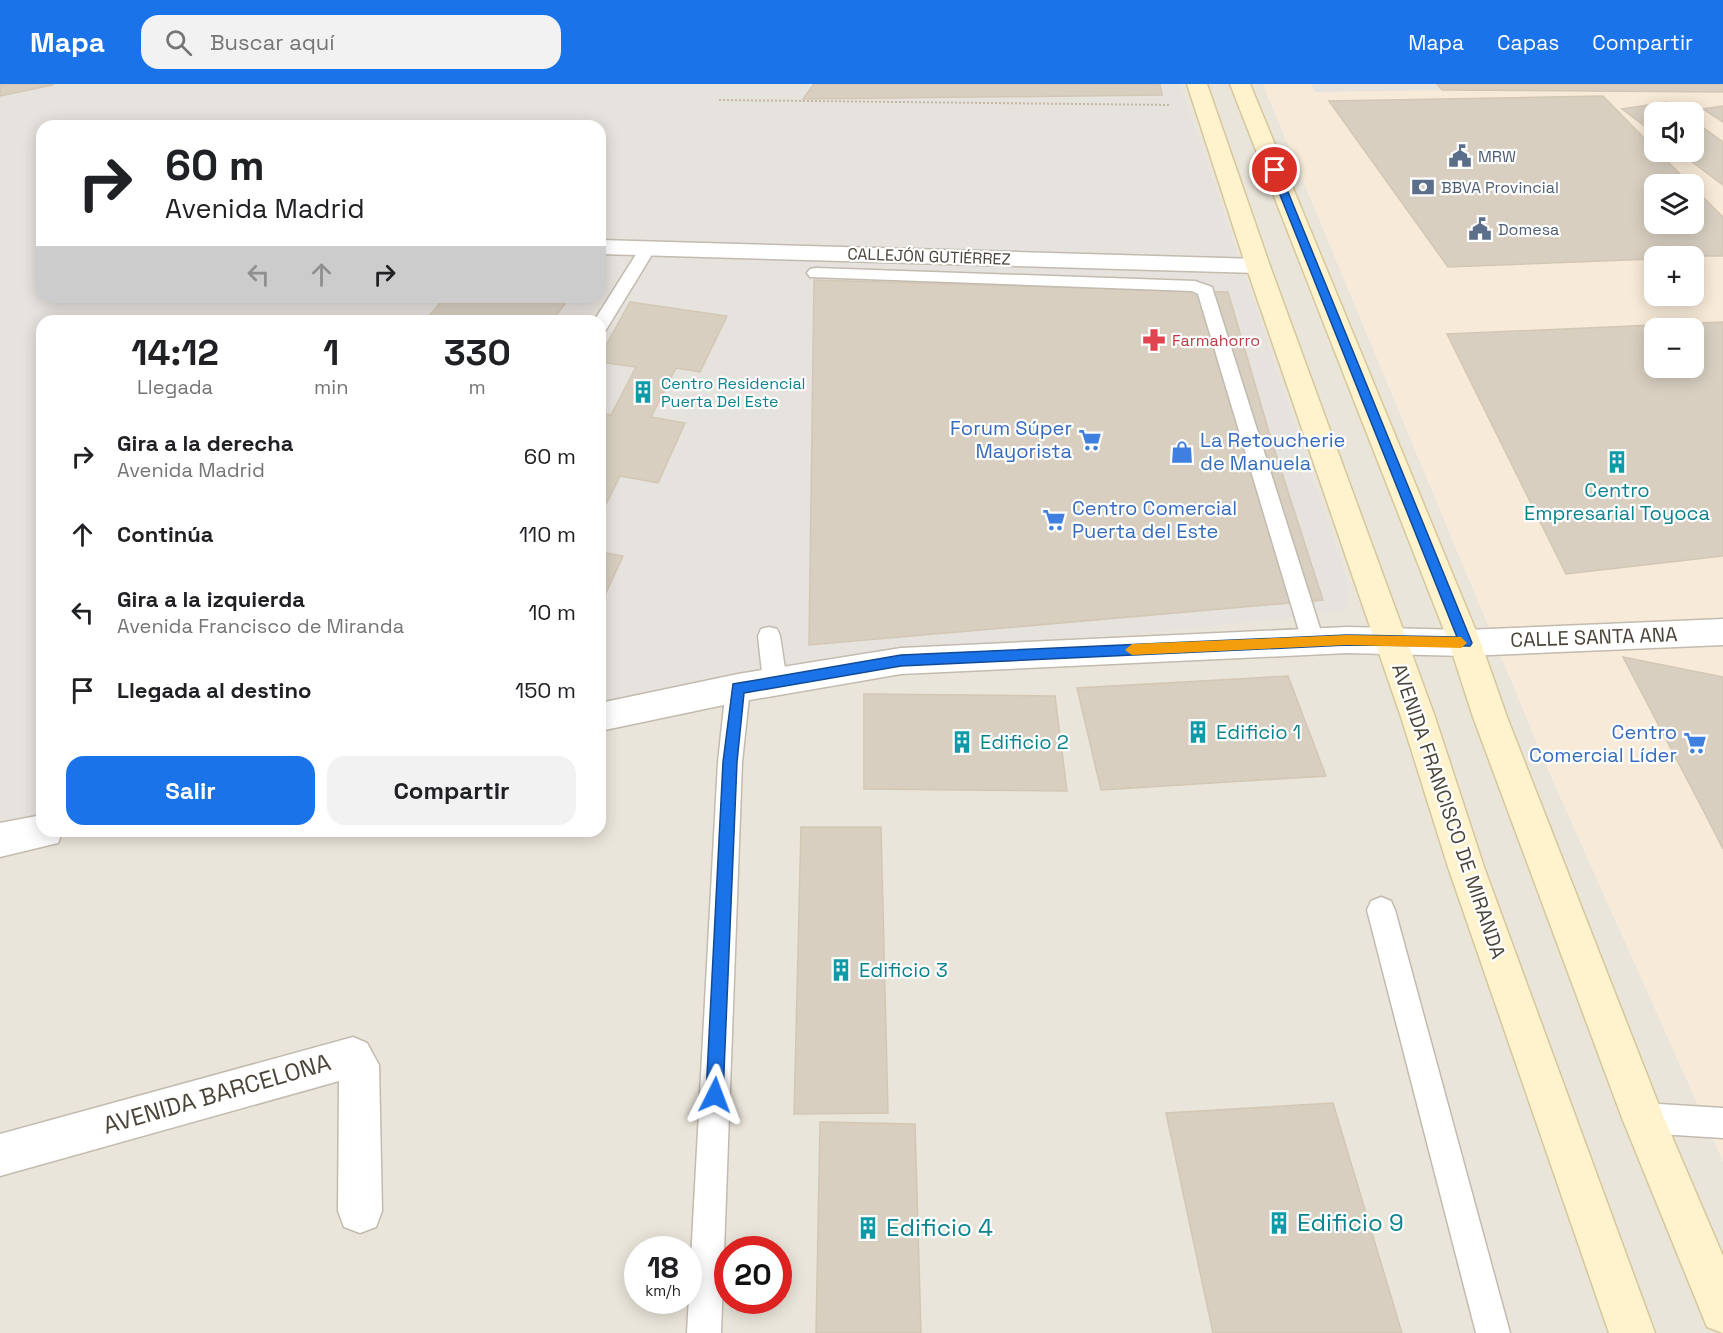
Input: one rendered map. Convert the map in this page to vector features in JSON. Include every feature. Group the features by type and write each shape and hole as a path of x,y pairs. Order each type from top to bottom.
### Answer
{"main road":[{"path":"1240,84 1466,643 1490,717 1643,1118 1723,1311"},
{"name":"AVENIDA FRANCISCO DE MIRANDA","path":"1201,95 1258,266 1392,642 1466,867 1632,1333"}],"street":[{"name":"CALLEJÓN GUTIÉRREZ","path":"606,247 1258,266"},
{"name":"CALLE SANTA ANA","path":"606,710 901,661 1313,641 1466,643 1723,632"},
{"path":"0,840 36,833"},
{"name":"AVENIDA BARCELONA","path":"0,1155 353,1057 359,1065 360,1211"}],"lane":[{"path":"606,316 648,249"},
{"path":"816,273 1195,286 1206,291 1313,641"},
{"path":"769,636 775,682"},
{"path":"704,1333 730,762 738,688"},
{"path":"1381,910 1493,1333"},
{"path":"1643,1118 1723,1123"}],"path":[{"path":"719,100 1201,95"}],"shaded area":[{"path":"0,84 1181,84 1347,578 1350,596 1347,605 1339,611 999,649 606,718 606,315 36,315 36,818 0,824"},
{"path":"1181,84 1263,84 1548,769 1723,1161 1723,1333 0,1333 0,824 36,830 36,837 606,837 606,718 999,649 1339,611 1350,596 1347,578"},
{"path":"1263,84 1723,84 1723,1161 1548,769"},
{"path":"1311,84 1437,84 1442,90 1315,92"}],"building":[{"path":"0,84 53,84 53,85 0,96"},
{"path":"814,84 1160,84 1162,95 803,99"},
{"path":"1437,84 1723,84 1723,92 1442,90"},
{"path":"1603,96 1644,138 1644,162 1668,162 1680,174 1644,174 1644,234 1704,234 1704,198 1723,217 1723,256 1704,256 1704,246 1644,246 1644,259 1448,267 1329,101"},
{"path":"1644,106 1644,126 1622,109"},
{"path":"1723,106 1723,122 1704,110"},
{"path":"1704,128 1723,142 1723,185 1692,162 1704,162"},
{"name":"Centro Comercial Puerta del Este","path":"814,280 1228,292 1271,439 1323,600 809,645"},
{"name":"Centro Residencial Puerta Del Este","path":"630,302 727,316 700,372 676,368 651,417 685,423 658,483 620,476 606,504 606,414 611,415 636,367 606,363 606,345"},
{"path":"440,303 566,303 556,315 430,315"},
{"name":"Centro Empresarial Toyoca","path":"1723,322 1723,556 1566,574 1447,334 1644,325 1644,378 1704,378 1704,323"},
{"path":"606,553 623,556 606,593"},
{"name":"Centro Comercial Líder","path":"1623,657 1723,677 1723,849 1702,808"},
{"name":"Edificio 1","path":"1288,676 1326,776 1101,790 1077,688"},
{"name":"Edificio 2","path":"864,694 1055,696 1067,791 864,789"},
{"name":"Edificio 3","path":"801,827 881,827 888,1113 794,1114"},
{"name":"Edificio 9","path":"1333,1103 1402,1333 1213,1333 1166,1113"},
{"name":"Edificio 4","path":"820,1122 915,1124 921,1333 816,1333"}],"slow traffic":[{"path":"1132,650 1347,640 1461,643"}],"place":[{"name":"MRW","path":"1460,156"},
{"name":"BBVA Provincial","path":"1423,187"},
{"name":"Domesa","path":"1480,229"},
{"name":"Farmahorro","path":"1154,340"},
{"name":"Centro Residencial Puerta Del Este","path":"643,392"},
{"name":"Forum Súper Mayorista","path":"1090,440"},
{"name":"La Retoucherie de Manuela","path":"1182,452"},
{"name":"Centro Empresarial Toyoca","path":"1617,462"},
{"name":"Centro Comercial Puerta del Este","path":"1054,520"},
{"name":"Edificio 1","path":"1198,732"},
{"name":"Edificio 2","path":"962,742"},
{"name":"Centro Comercial Líder","path":"1695,743"},
{"name":"Edificio 3","path":"841,970"},
{"name":"Edificio 9","path":"1279,1223"},
{"name":"Edificio 4","path":"868,1228"}],"route":[{"path":"715,1095 730,762 738,688 901,661 1347,640 1466,643 1275,170"}]}
